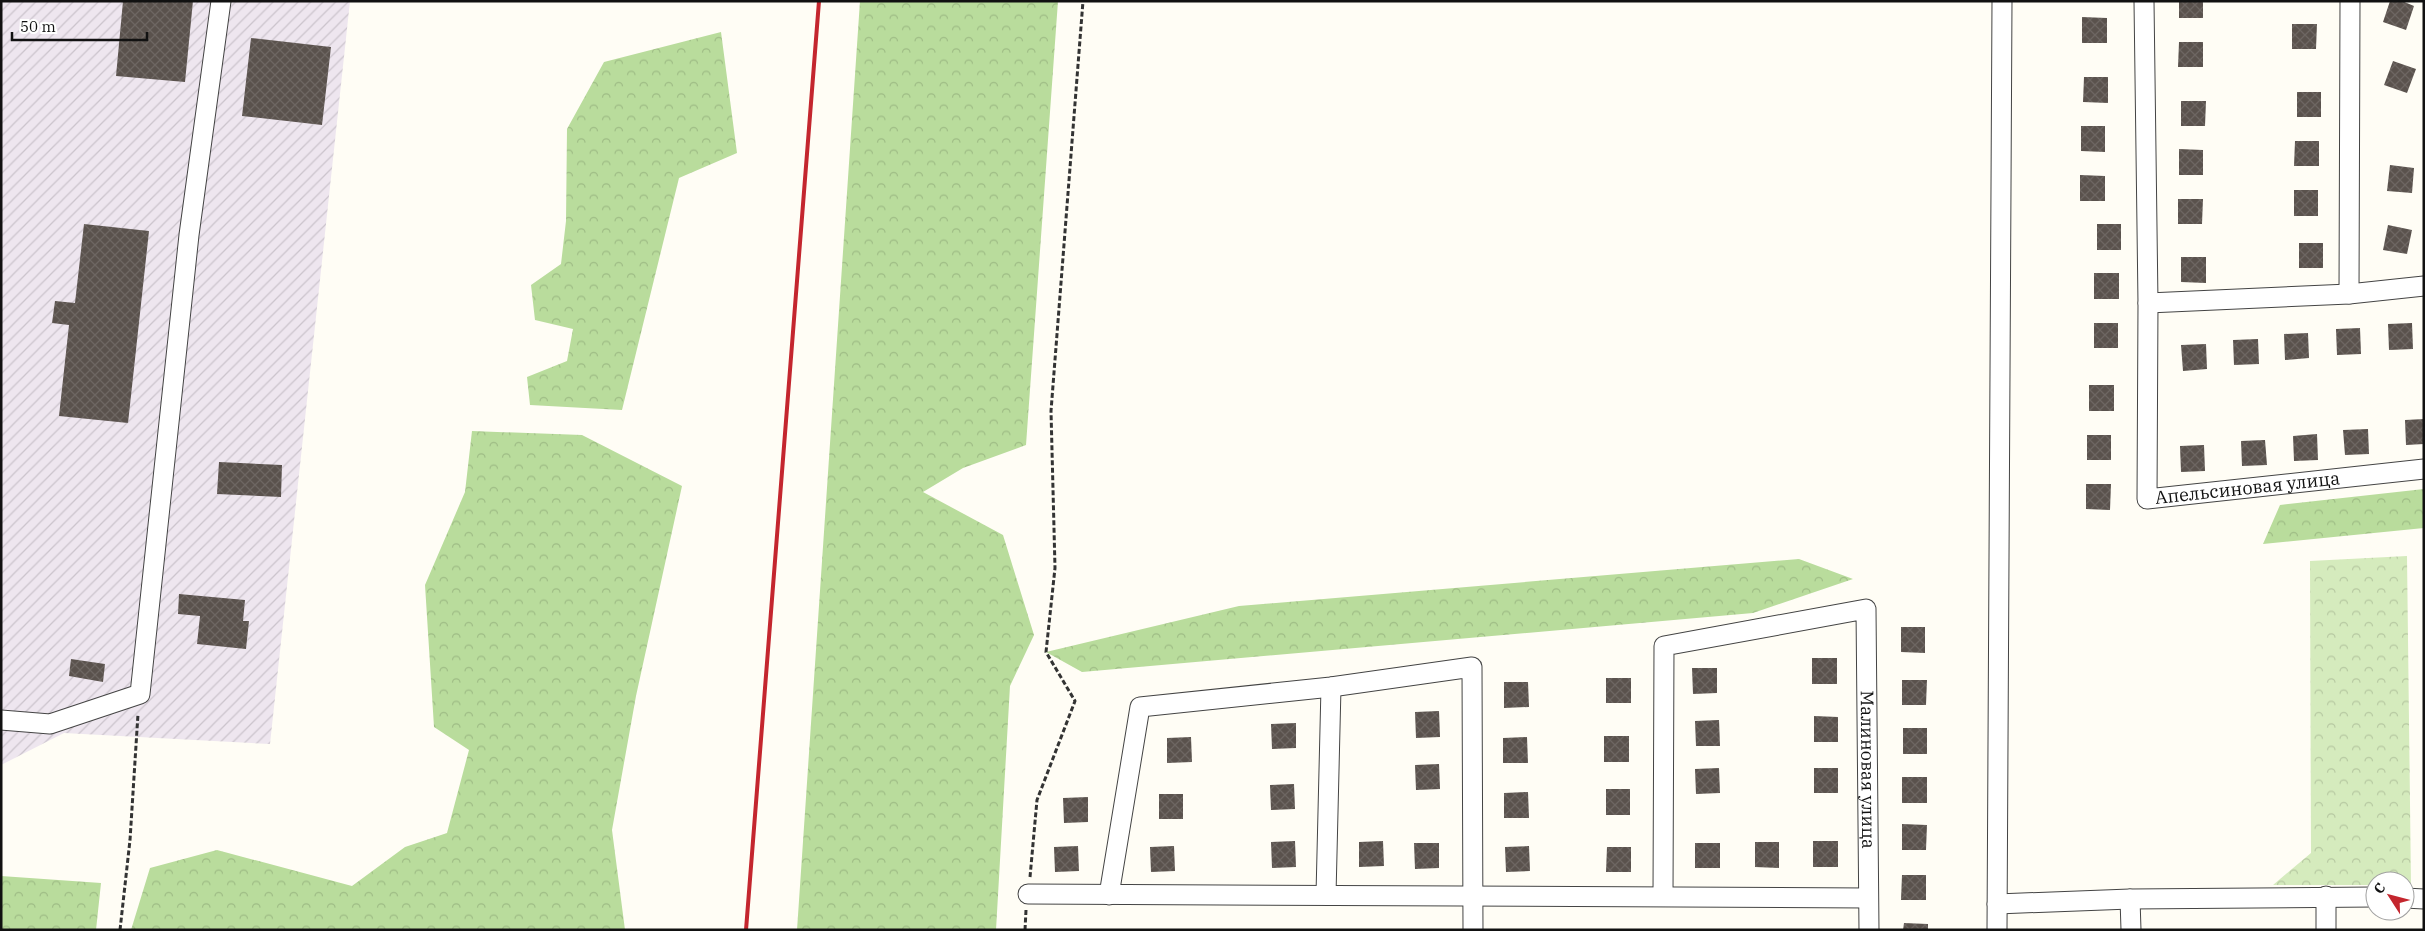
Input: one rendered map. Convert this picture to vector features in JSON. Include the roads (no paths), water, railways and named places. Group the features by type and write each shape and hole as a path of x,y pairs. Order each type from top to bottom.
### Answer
{"street":[{"path":"1,720 50,724 140,694 189,235 221,1"},
{"path":"1997,930 2002,1"},
{"name":"Апельсиновая улица","path":"2144,1 2148,303 2147,499 2424,469"},
{"path":"2349,294 2350,1"},
{"path":"2148,303 2349,294 2424,286"},
{"name":"Малиновая улица","path":"1663,896 1664,646 1866,609 1869,930"},
{"path":"1109,895 1140,707 1331,687 1472,667 1473,930"},
{"path":"1326,895 1331,687"},
{"path":"1028,894 1868,898"},
{"path":"2326,896 2326,930"},
{"path":"1997,904 2130,899 2365,897"},
{"path":"2130,899 2131,930"}],"railway":[{"path":"746,930 819,1"}]}
